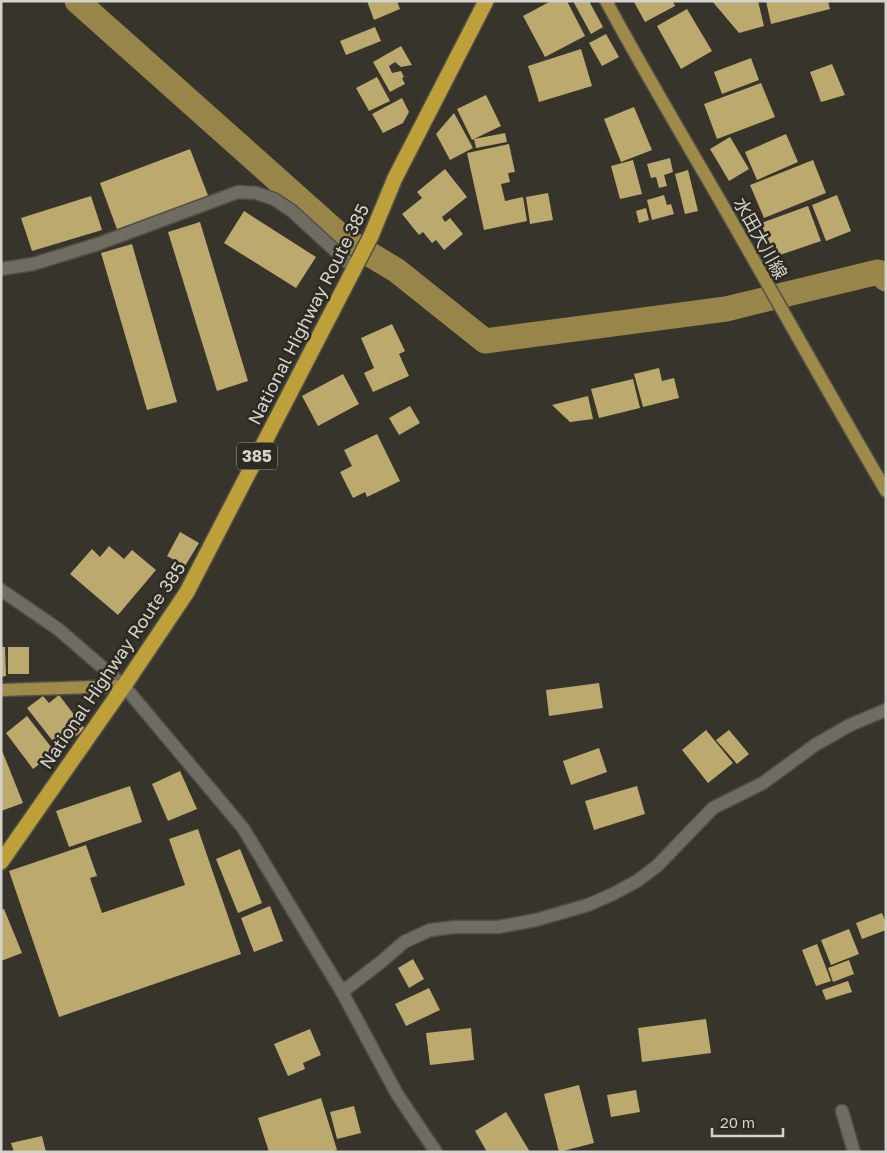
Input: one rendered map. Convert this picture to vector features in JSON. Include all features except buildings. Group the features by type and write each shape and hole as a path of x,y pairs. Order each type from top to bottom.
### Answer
{"highway":[{"name":"National Highway Route 385","path":"1,862 187,592 371,236 395,178 486,1"}],"main road":[{"name":"水田大川線","path":"606,1 886,491"},
{"path":"1,690 127,680"}],"street":[{"path":"1,269 32,264 98,244 238,192 256,192 274,199 292,211 354,268"},
{"path":"1,590 127,680 243,828 342,992 397,1094 436,1152"},
{"path":"342,992 404,942 430,930 455,927 498,927 536,920 588,905 613,894 637,881 657,866 712,808 762,783 815,745 850,725 886,710"},
{"path":"842,1111 854,1152"}],"waterway":[{"path":"77,1 344,239 396,270 485,341 726,309 878,272 886,279"}]}
